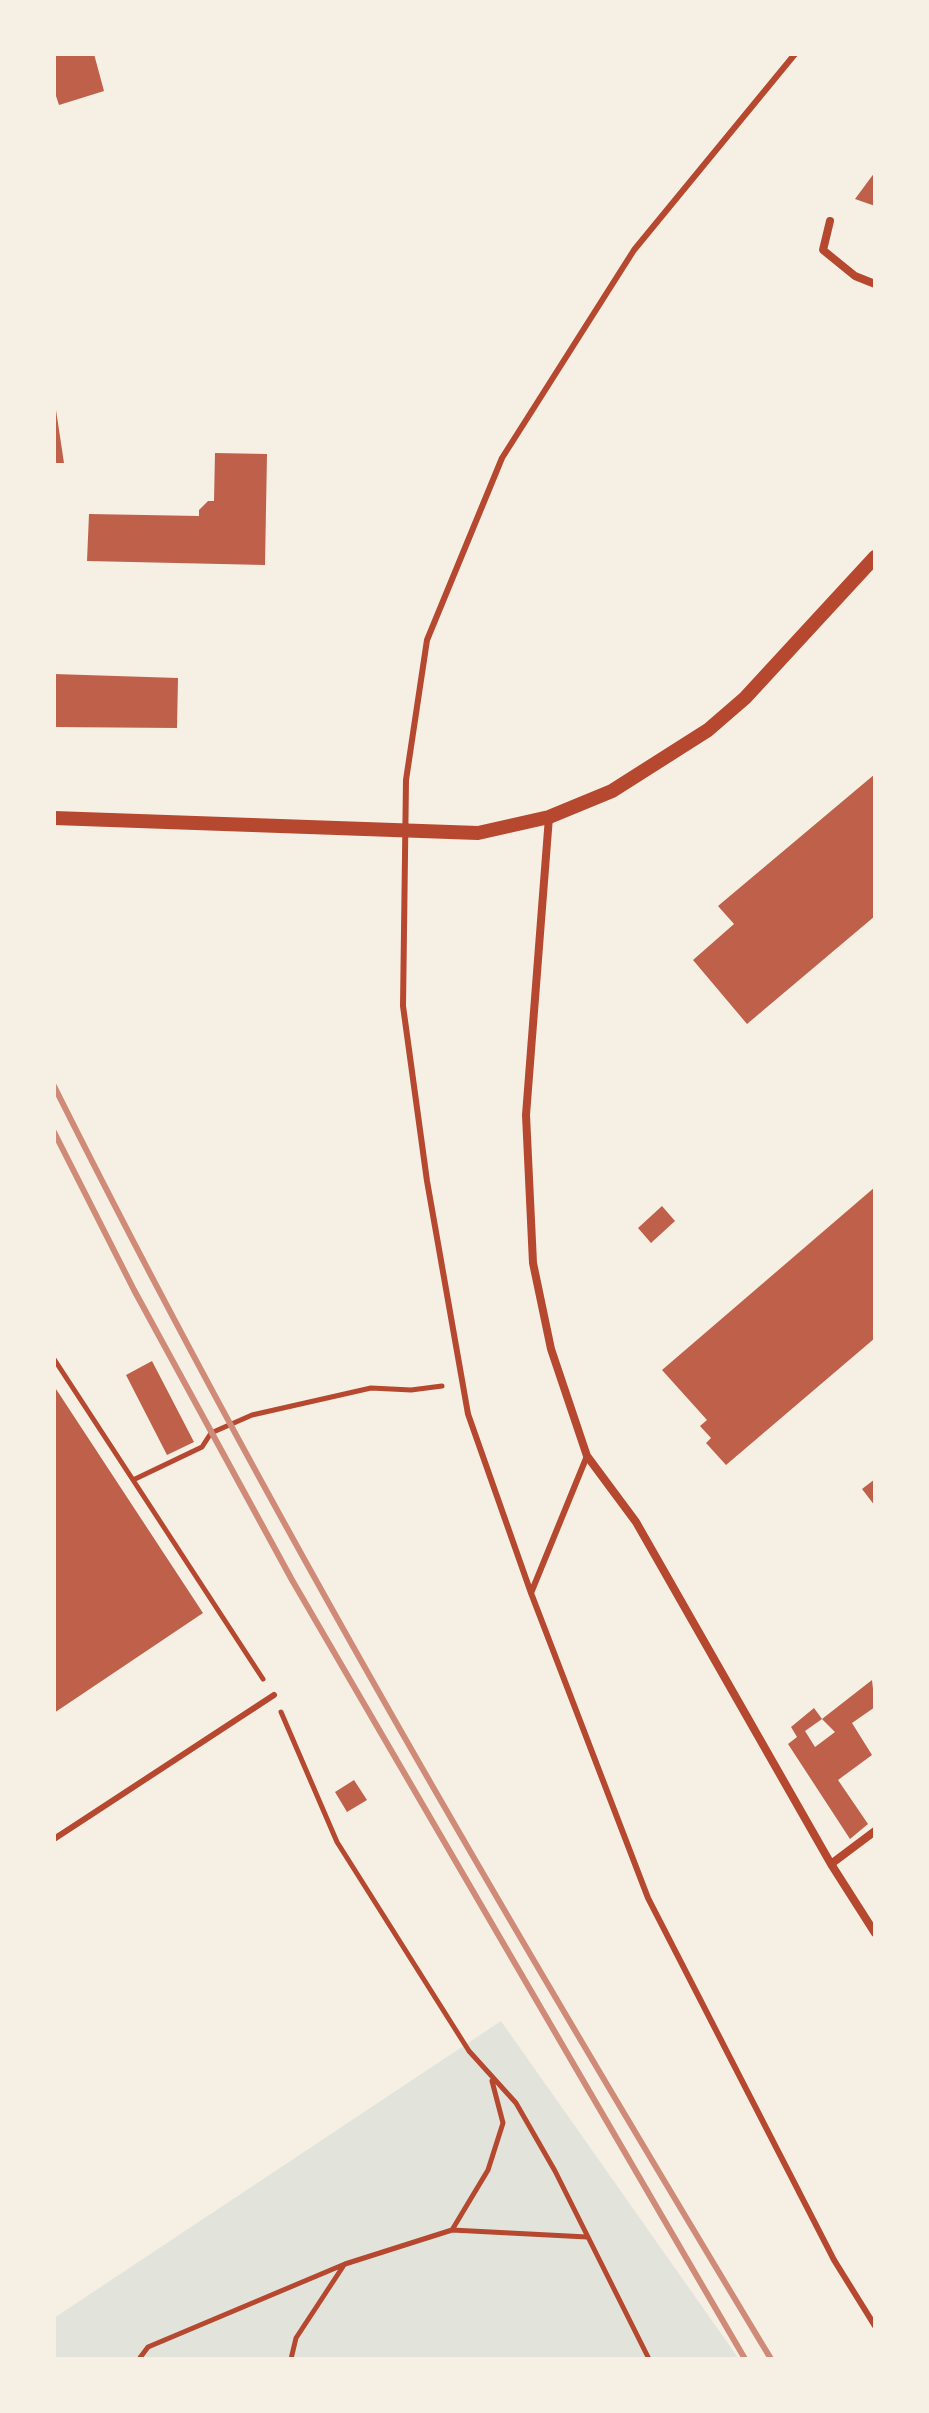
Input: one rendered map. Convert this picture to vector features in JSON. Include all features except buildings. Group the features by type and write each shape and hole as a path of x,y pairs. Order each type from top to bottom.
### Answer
{"street":[{"path":"830,221 823,250 855,276 875,284"},
{"path":"54,818 446,833 505,830 549,817 612,791 708,730 745,698 875,557"},
{"path":"549,817 526,1115 533,1263 551,1349 587,1456 636,1522 831,1864 875,1933"},
{"path":"831,1864 875,1831"}],"lane":[{"path":"795,54 634,250 502,458 427,640 406,780 403,1006 427,1181 468,1414 531,1593 648,1898 834,2260 875,2326"},
{"path":"531,1593 587,1456"},
{"path":"54,1839 274,1695"}],"path":[{"path":"133,1480 202,1447 211,1433 252,1415 371,1388 411,1390 462,1383"},
{"path":"469,2051 516,2103 649,2359"},
{"path":"452,2230 488,2170 503,2123 492,2080"},
{"path":"139,2359 148,2347 345,2264 452,2230 588,2237"},
{"path":"291,2359 296,2338 345,2264"}],"shaded area":[{"path":"501,2021 739,2359 54,2359 54,2318"}],"railway":[{"path":"54,1086 223,1410 400,1730 771,2359"},
{"path":"54,1132 134,1290 292,1580 745,2359"}]}
